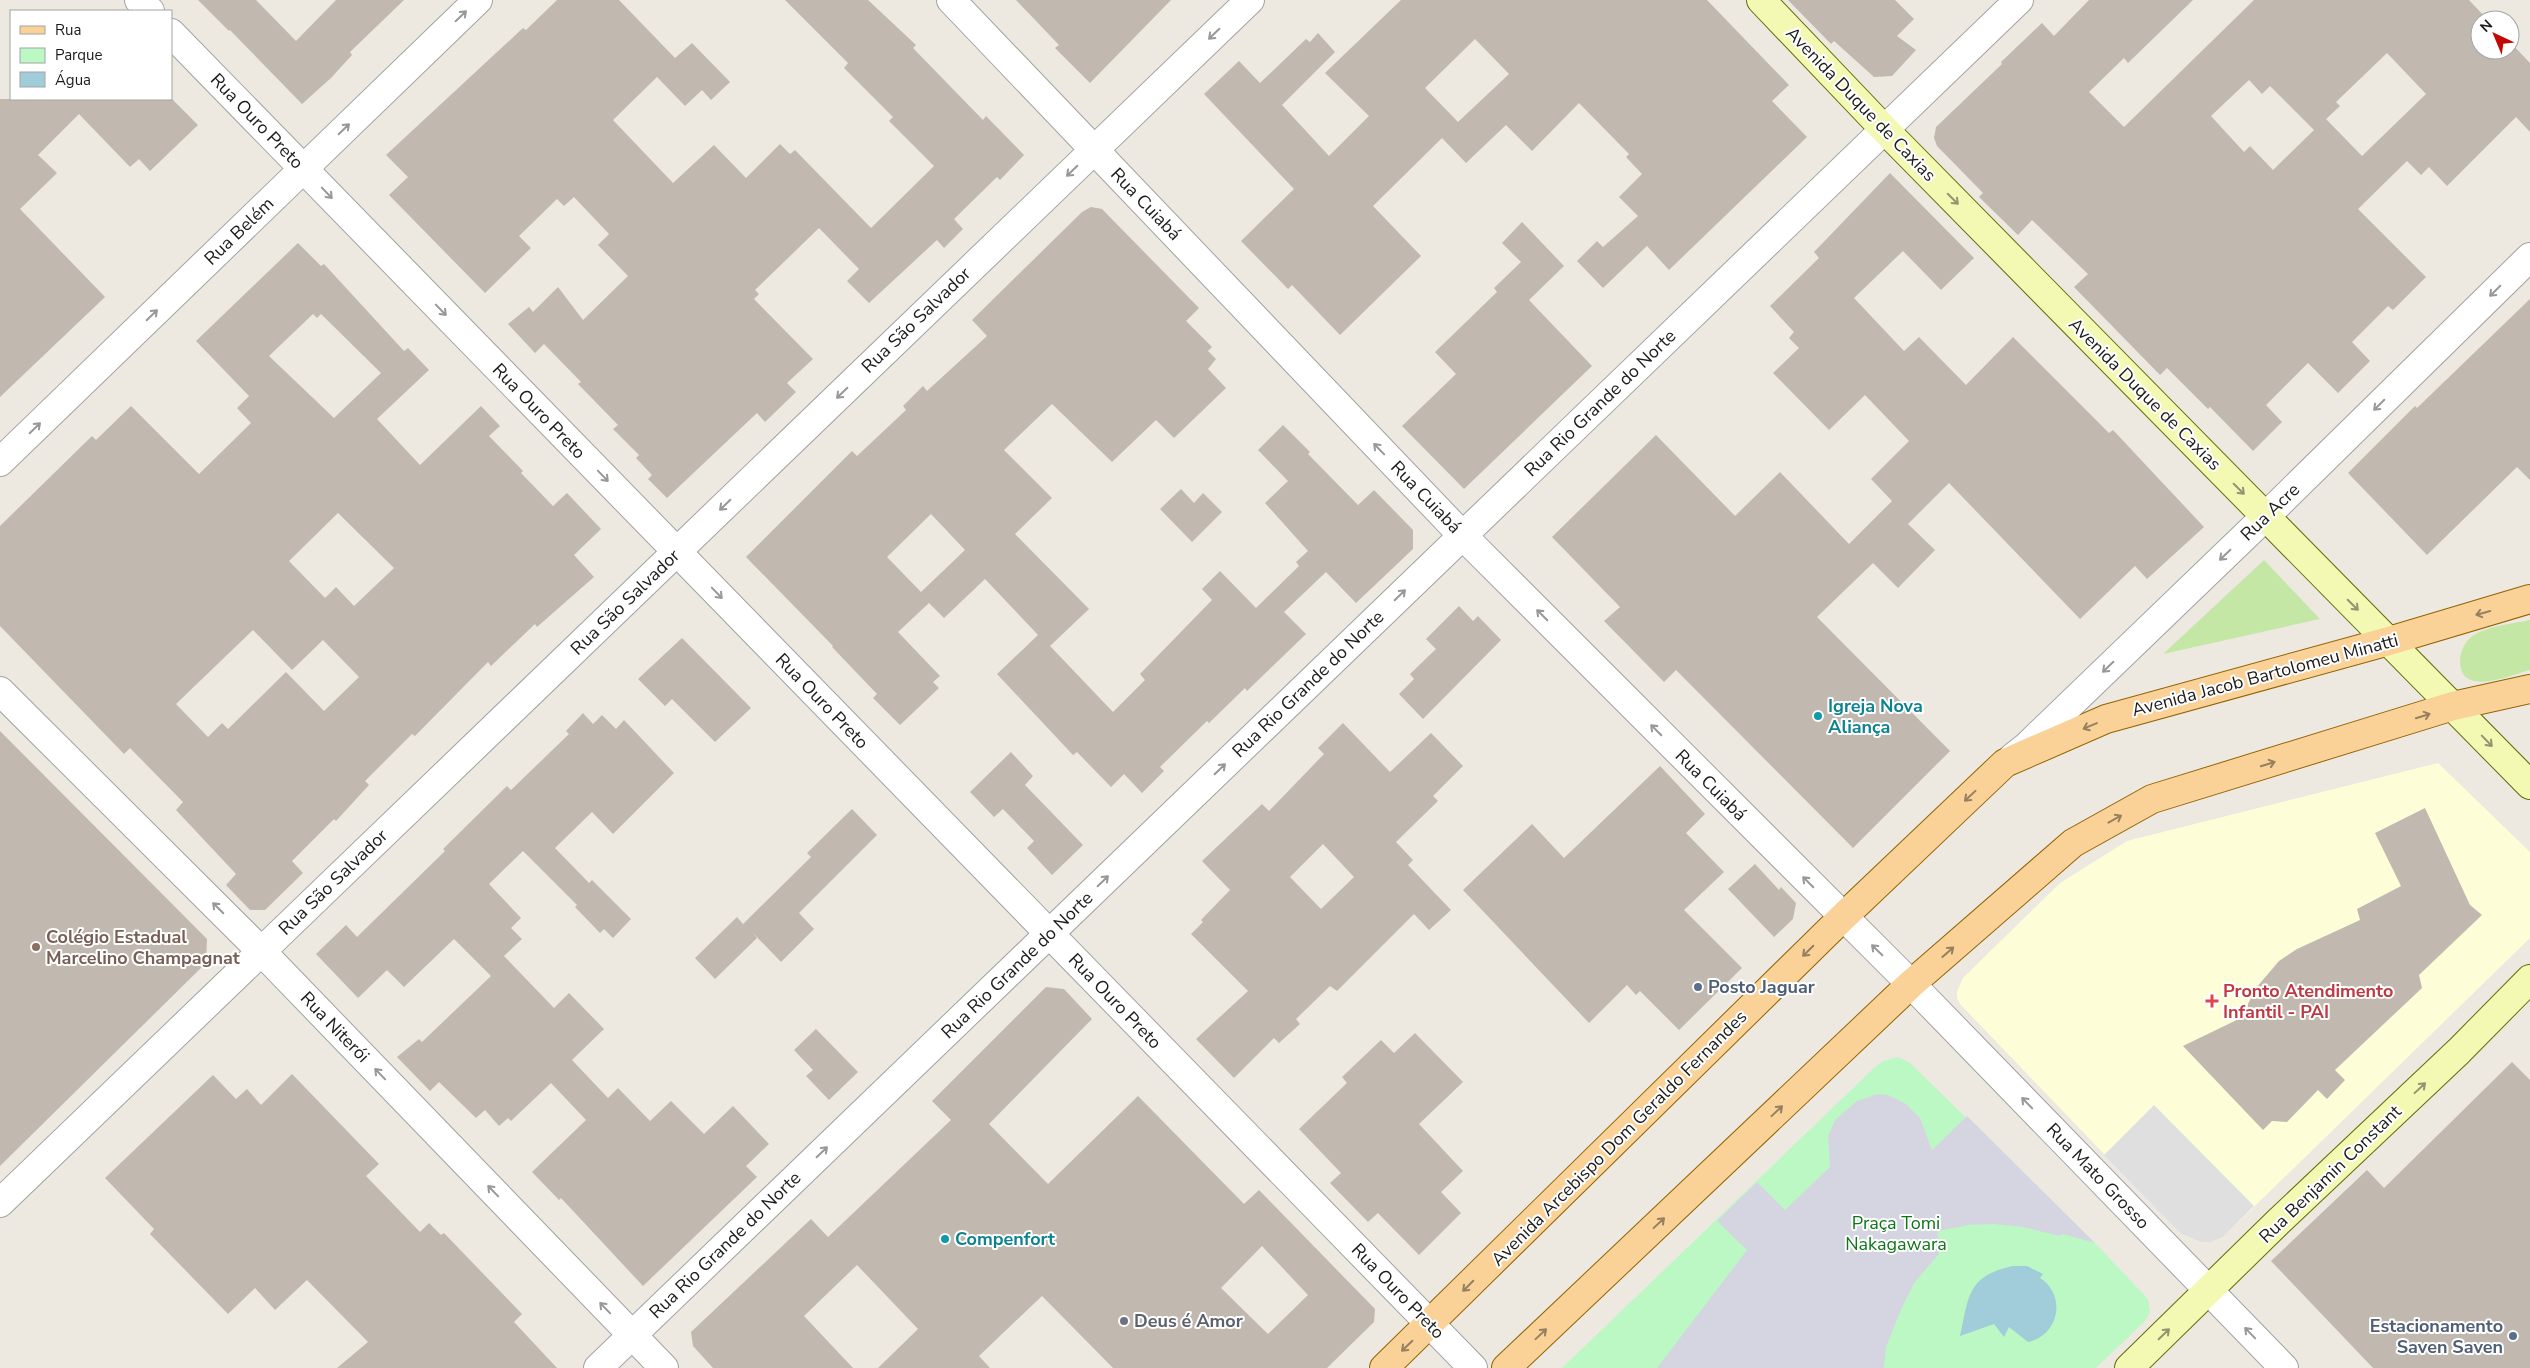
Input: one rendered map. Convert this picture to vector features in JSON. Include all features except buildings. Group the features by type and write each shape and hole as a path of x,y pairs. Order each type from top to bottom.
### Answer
{"main road":[{"name":"Avenida Jacob Bartolomeu Minatti","path":"2005,763 2106,719 2530,600"},
{"path":"1506,1368 1912,984 2073,842 2152,799 2453,706 2530,689"},
{"name":"Avenida Arcebispo Dom Geraldo Fernandes","path":"1384,1368 1843,916 2005,763"}],"street":[{"path":"139,0 149,10"},
{"name":"Rua Belém","path":"0,462 478,0"},
{"name":"Rua Cuiabá","path":"951,0 1462,535 1912,984"},
{"name":"Rua São Salvador","path":"0,1203 1250,0"},
{"name":"Avenida Duque de Caxias","path":"1761,0 1886,130 2530,785"},
{"name":"Rua Rio Grande do Norte","path":"598,1368 2019,0"},
{"name":"Rua Ouro Preto","path":"172,34 1473,1368"},
{"name":"Rua Acre","path":"2005,763 2026,747 2266,516 2530,257"},
{"name":"Rua Niterói","path":"0,691 261,951 664,1368"},
{"name":"Rua Benjamin Constant","path":"2129,1368 2210,1291 2278,1222 2459,1051 2530,979"},
{"name":"Rua Mato Grosso","path":"1912,984 2284,1368"}],"shaded area":[{"name":"Pronto Atendimento Infantil - PAI","path":"2438,763 2530,852 2530,938 2223,1237 2211,1242 2201,1242 2181,1234 1960,1004 1957,992 1963,978 2060,883 2127,841"},
{"path":"1878,1094 1888,1095 1906,1104 1920,1118 1932,1150 1967,1116 2095,1243 2063,1234 2059,1236 2023,1227 1994,1224 1969,1225 1938,1231 1939,1254 1915,1282 1903,1305 1886,1347 1884,1368 1657,1368 1747,1250 1717,1221 1757,1182 1785,1210 1830,1167 1828,1136 1835,1120 1857,1101"},
{"path":"2154,1105 2254,1206 2223,1237 2211,1242 2201,1242 2181,1234 2104,1155"}],"green space":[{"path":"2264,560 2320,619 2163,654"},
{"path":"2530,620 2530,670 2488,681 2468,679 2462,672 2461,655 2464,645 2471,637 2484,630"},
{"name":"Praça Tomi Nakagawara","path":"1898,1057 1910,1063 2095,1243 2148,1299 2150,1313 2145,1321 2096,1368 1562,1368 1873,1069 1883,1061"}],"water":[{"path":"2013,1266 2027,1266 2043,1274 2040,1278 2049,1285 2054,1294 2056,1314 2053,1324 2047,1332 2039,1338 2028,1342 2009,1327 2004,1337 1994,1324 1960,1336 1969,1299 1978,1282 1998,1270"}],"place":[{"name":"Igreja Nova Aliança","path":"1818,716"},
{"name":"Colégio Estadual Marcelino Champagnat","path":"36,947"},
{"name":"Posto Jaguar","path":"1698,987"},
{"name":"Pronto Atendimento Infantil - PAI","path":"2212,1001"},
{"name":"Compenfort","path":"945,1239"},
{"name":"Deus é Amor","path":"1124,1321"},
{"name":"Estacionamento Saven Saven","path":"2513,1336"}]}
